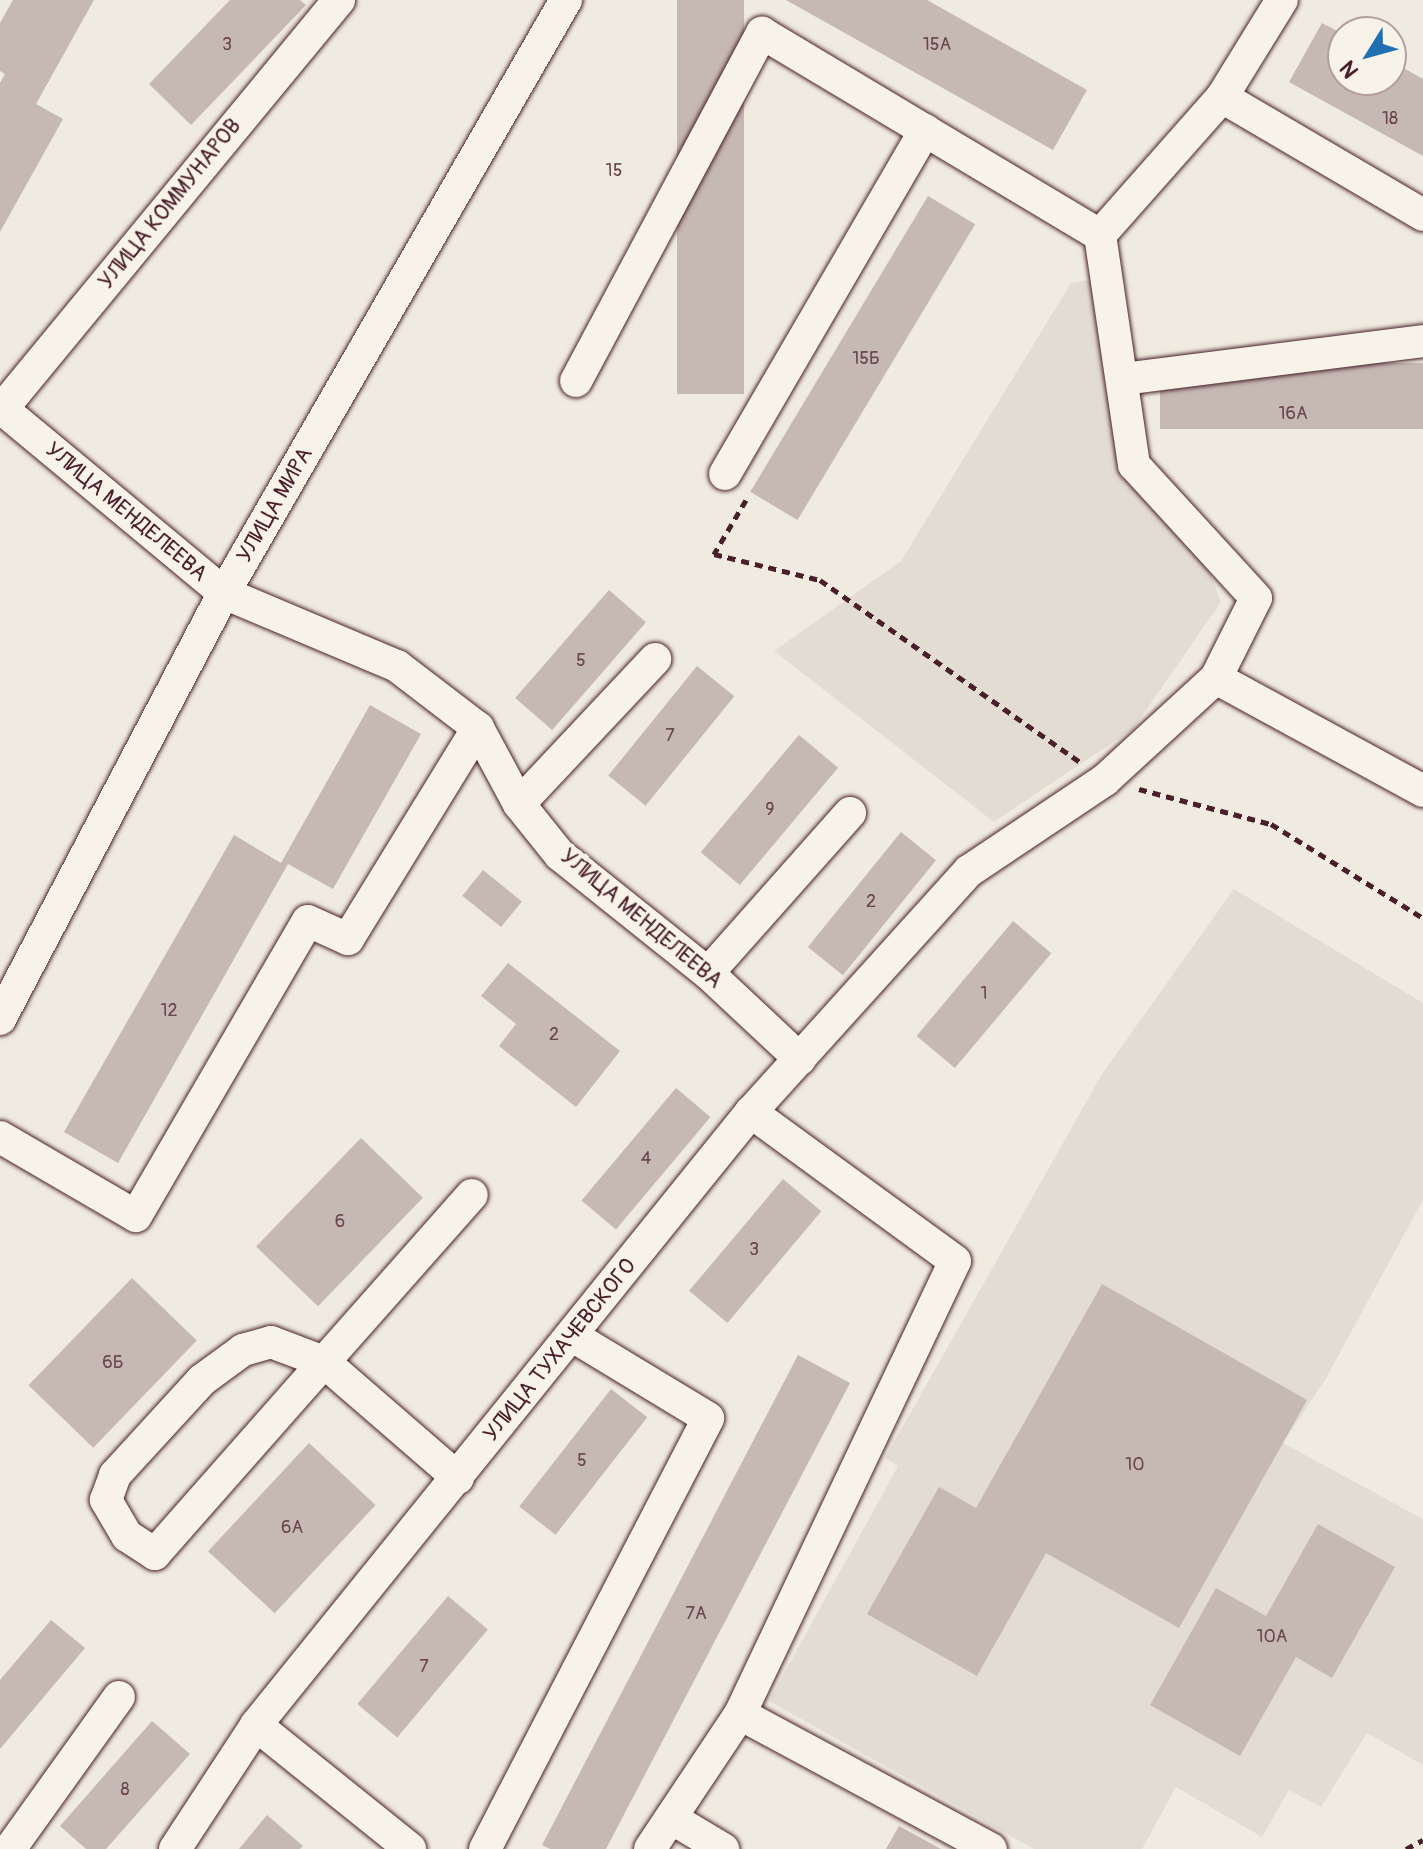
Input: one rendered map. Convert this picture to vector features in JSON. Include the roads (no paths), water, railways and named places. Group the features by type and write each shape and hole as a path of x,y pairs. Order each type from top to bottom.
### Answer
{"street":[{"name":"УЛИЦА КОММУНАРОВ","path":"1,408 339,0"},
{"name":"УЛИЦА МИРА","path":"0,1019 224,593 566,0"},
{"path":"1100,235 1222,97 1282,0"},
{"path":"576,381 762,33 1100,235"},
{"path":"1222,97 1423,215"},
{"path":"725,474 925,130"},
{"path":"1100,235 1134,465 1256,598 1216,678 1423,791"},
{"path":"1122,379 1423,341"},
{"name":"УЛИЦА МЕНДЕЛЕЕВА","path":"1,408 224,593 397,666 478,728 519,804 560,855 708,973 800,1059"},
{"path":"519,804 655,659"},
{"name":"УЛИЦА ТУХАЧЕВСКОГО","path":"175,1849 256,1725 751,1112 969,871 1105,780 1216,678"},
{"path":"0,1137 136,1216 308,921 348,939 478,728"},
{"path":"708,973 850,813"},
{"path":"650,1849 740,1714 955,1261 751,1112"},
{"path":"458,1478 324,1362 271,1342 243,1350 202,1380 115,1475 106,1500 127,1536 155,1554 324,1362 472,1195"},
{"path":"485,1849 708,1418 571,1335"},
{"path":"10,1849 119,1697"},
{"path":"740,1714 991,1849"},
{"path":"256,1725 410,1849"},
{"path":"671,1818 723,1849"}]}
